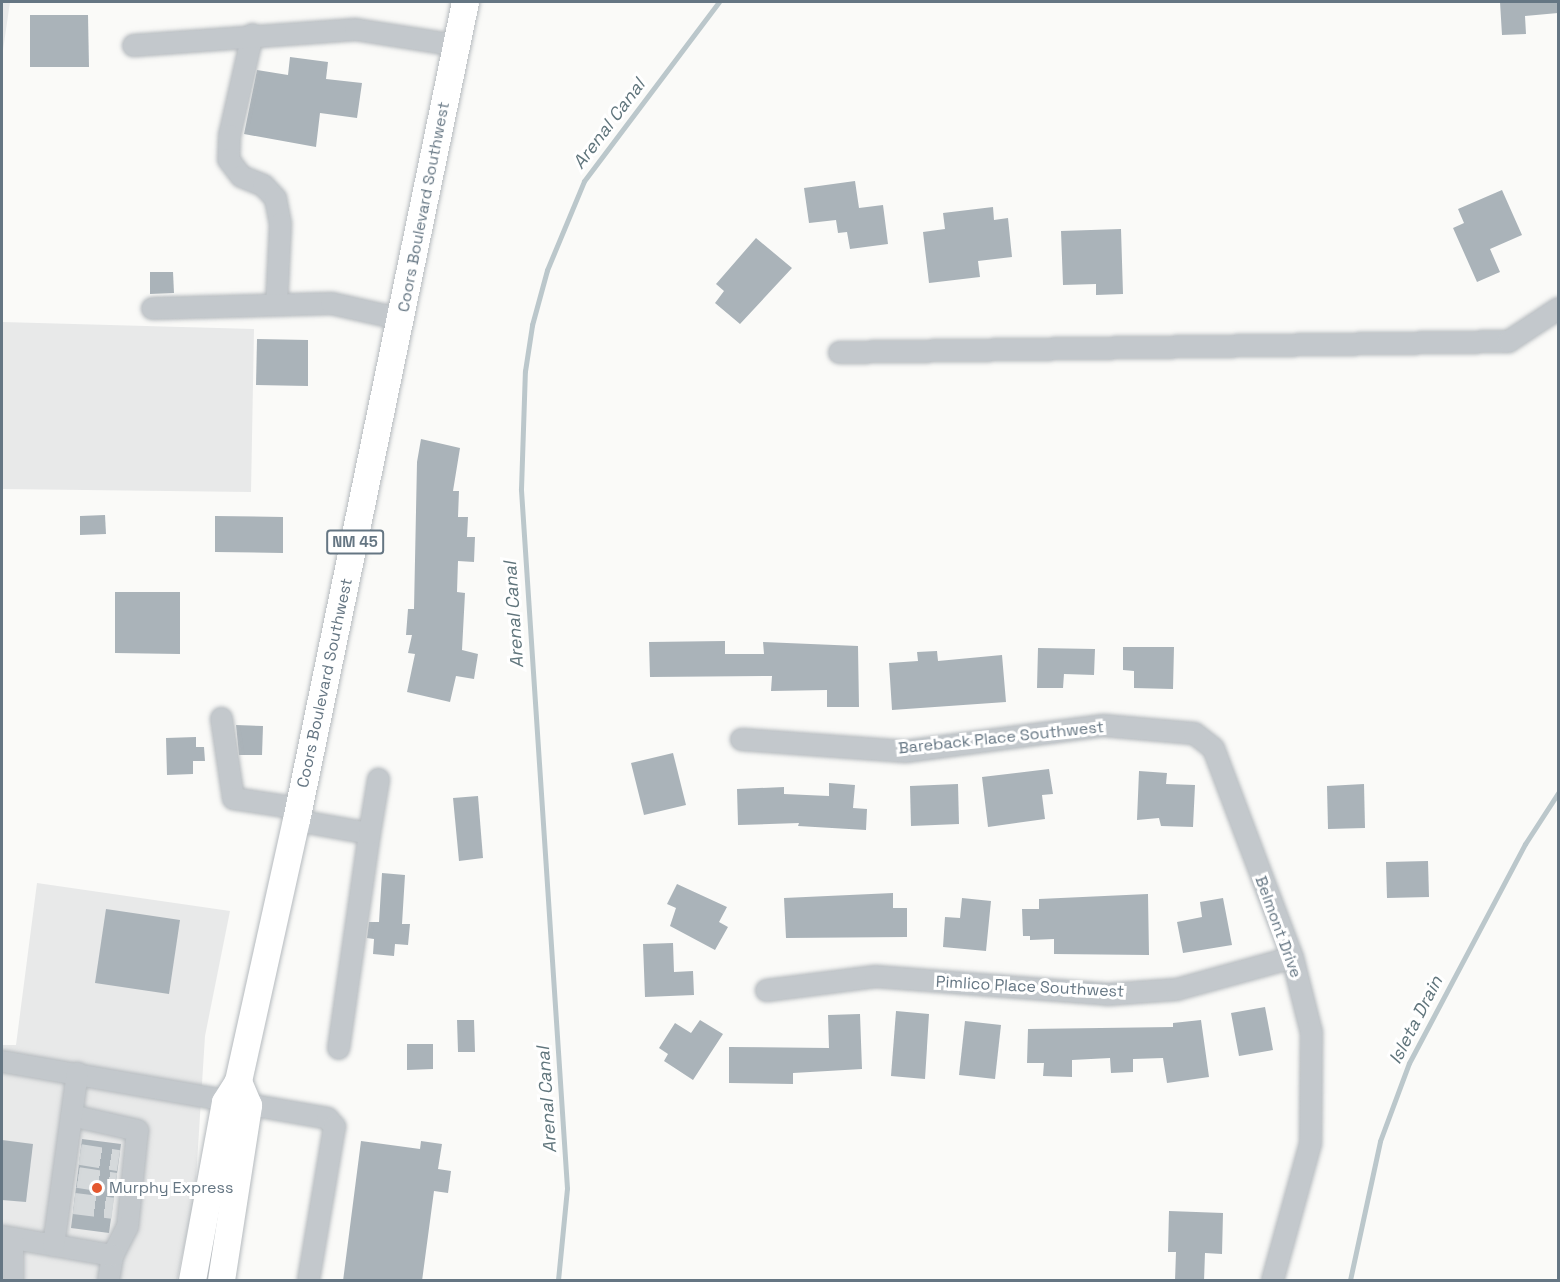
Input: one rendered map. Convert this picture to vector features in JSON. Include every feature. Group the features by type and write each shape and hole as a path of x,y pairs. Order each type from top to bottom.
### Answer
{"main road":[{"name":"Coors Boulevard Southwest","path":"192,1281 237,1096 402,319 465,2"},
{"name":"Coors Boulevard Southwest","path":"221,1281 237,1096"}],"street":[{"path":"133,45 252,34 355,29 456,45"},
{"path":"252,34 230,135 228,159 241,176 263,185 275,198 280,224 276,304"},
{"path":"152,308 331,303 402,319"},
{"path":"839,352 1508,341 1558,308"},
{"path":"221,718 233,798 369,832"},
{"name":"Bareback Place Southwest","path":"741,739 905,751 1103,725 1173,729 1194,733 1213,748 1228,787"},
{"path":"338,1048 378,779"},
{"name":"Belmont Drive","path":"1228,787 1292,957 1311,1032 1311,1132 1272,1281"},
{"name":"Pimlico Place Southwest","path":"766,990 875,976 1107,994 1176,989 1292,957"},
{"path":"2,1060 237,1096 327,1118 334,1126 308,1281"},
{"path":"53,1245 67,1203 73,1153 71,1115 77,1073"},
{"path":"71,1115 137,1130 126,1161 121,1209 127,1226 112,1255 108,1281"},
{"path":"12,1281 7,1237 112,1255"}],"shaded area":[{"path":"2,2 10,2 2,57"},
{"path":"2,322 254,329 251,492 2,489"},
{"path":"37,883 230,911 205,1036 195,1195 177,1280 2,1280 2,1045 16,1045"}],"building":[{"path":"1500,2 1558,2 1558,13 1525,16 1526,34 1502,35"},
{"path":"30,15 88,15 89,67 30,67"},
{"path":"290,57 328,62 326,79 362,83 357,118 320,113 316,147 244,134 257,70 288,75"},
{"path":"855,181 859,208 883,205 888,244 850,249 847,232 838,233 836,220 809,223 804,188"},
{"path":"1502,190 1522,235 1490,249 1500,272 1477,282 1453,228 1464,223 1458,209"},
{"path":"993,207 994,220 1008,218 1012,257 978,261 980,277 929,283 923,232 945,229 943,213"},
{"path":"1121,229 1123,294 1096,295 1096,284 1063,285 1061,231"},
{"path":"756,238 792,268 740,324 715,303 724,291 716,284"},
{"path":"150,272 173,272 174,293 150,294"},
{"path":"257,339 308,340 308,386 256,385"},
{"path":"421,439 460,448 453,491 459,491 458,517 468,517 467,537 475,537 474,562 458,561 457,592 465,593 462,650 478,654 474,679 456,676 450,702 407,692 415,654 408,653 412,635 406,635 408,609 414,609 417,462"},
{"path":"105,515 106,534 80,535 80,516"},
{"path":"215,516 283,517 283,553 215,552"},
{"path":"115,592 180,592 180,654 115,653"},
{"path":"725,641 725,654 764,654 763,642 858,646 859,707 827,707 827,690 771,691 772,676 650,677 649,642"},
{"path":"1123,647 1174,647 1173,689 1134,688 1134,671 1123,670"},
{"path":"1038,648 1095,649 1094,675 1064,674 1063,688 1037,688"},
{"path":"937,651 938,661 1002,655 1006,702 892,710 889,663 918,661 917,652"},
{"path":"236,725 263,726 262,755 239,755"},
{"path":"196,737 196,747 204,747 205,761 193,761 193,774 167,775 166,738"},
{"path":"673,753 686,805 644,815 631,763"},
{"path":"1049,769 1053,794 1042,795 1045,819 988,827 982,777"},
{"path":"1139,771 1167,773 1166,784 1195,785 1193,827 1161,826 1159,818 1137,820"},
{"path":"829,783 855,785 853,808 867,809 866,830 798,826 799,823 738,825 737,789 784,787 784,794 829,796"},
{"path":"958,784 959,824 911,826 910,786"},
{"path":"1364,784 1365,828 1328,829 1327,786"},
{"path":"478,796 483,858 459,861 453,798"},
{"path":"1428,861 1429,897 1387,898 1386,862"},
{"path":"382,873 405,875 402,924 410,924 408,945 395,944 394,956 373,954 374,939 367,938 369,922 379,922"},
{"path":"677,884 727,907 719,922 728,927 715,950 670,926 676,908 667,904"},
{"path":"893,893 893,908 907,908 907,937 786,938 784,898"},
{"path":"1148,894 1149,955 1054,954 1054,939 1030,940 1030,936 1023,936 1022,909 1039,909 1039,899"},
{"path":"962,898 991,901 986,951 943,947 945,917 960,918"},
{"path":"1223,898 1232,945 1183,953 1177,922 1202,917 1200,902"},
{"path":"106,909 180,920 169,994 95,983"},
{"path":"673,943 674,972 693,971 694,995 645,997 643,944"},
{"path":"1265,1007 1273,1050 1239,1056 1231,1013"},
{"path":"896,1011 929,1014 925,1079 891,1076"},
{"path":"860,1014 862,1069 793,1073 793,1084 729,1083 729,1047 829,1048 828,1015"},
{"path":"457,1020 474,1020 475,1052 458,1052"},
{"path":"700,1020 723,1034 693,1080 664,1061 668,1054 659,1048 675,1023 691,1033"},
{"path":"1201,1020 1209,1077 1167,1083 1163,1058 1133,1059 1133,1072 1111,1073 1110,1058 1072,1060 1072,1077 1043,1076 1044,1063 1027,1063 1028,1029 1173,1027 1173,1023"},
{"path":"965,1021 1001,1025 995,1079 959,1075"},
{"path":"407,1044 433,1044 433,1069 407,1070"},
{"path":"82,1139 121,1144 109,1233 71,1228"},
{"path":"2,1140 33,1144 26,1202 2,1200"},
{"path":"361,1141 420,1149 421,1141 442,1144 438,1169 451,1171 448,1193 434,1191 422,1281 343,1281"},
{"path":"1169,1211 1223,1213 1222,1254 1205,1253 1204,1281 1175,1281 1176,1252 1168,1252"}],"waterway":[{"name":"Arenal Canal","path":"558,1280 567,1188 521,489 525,371 532,325 547,270 584,181 719,2"},
{"name":"Isleta Drain","path":"1350,1280 1380,1141 1409,1063 1525,844 1558,793"}],"tunnel":[{"path":"80,1154 119,1160"},
{"path":"78,1177 116,1183"},
{"path":"74,1203 113,1208"}],"place":[{"name":"Murphy Express","path":"97,1188"}]}
